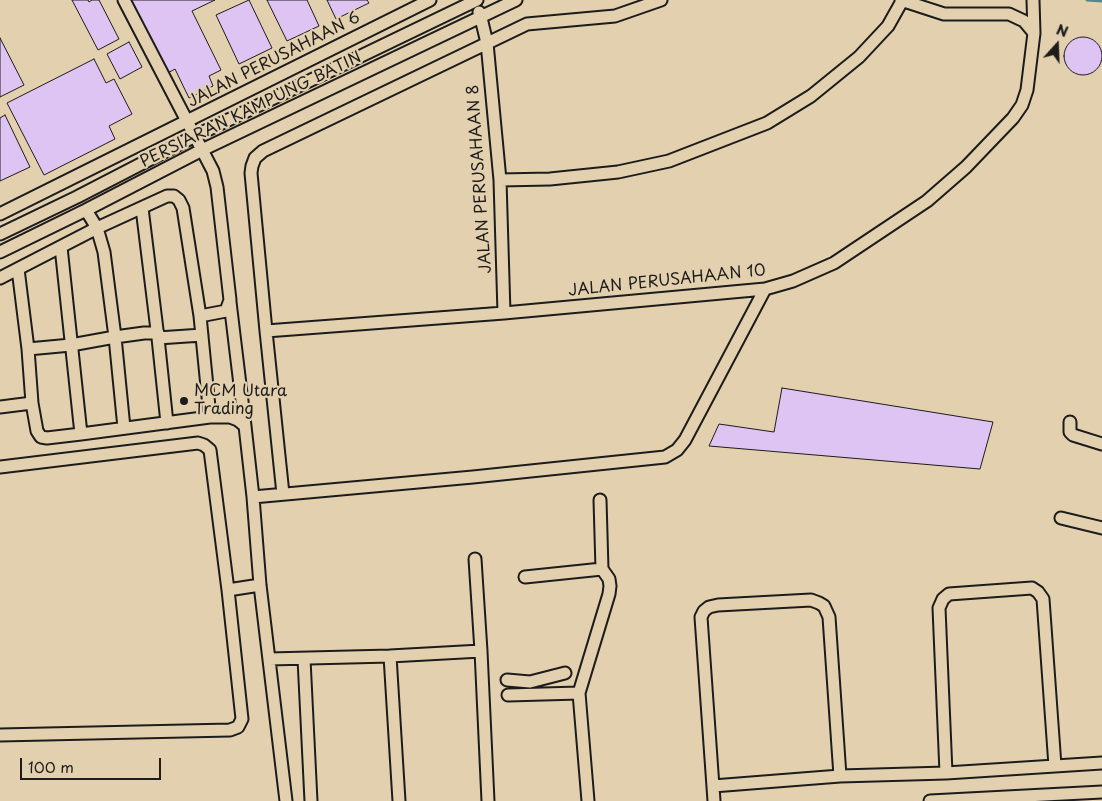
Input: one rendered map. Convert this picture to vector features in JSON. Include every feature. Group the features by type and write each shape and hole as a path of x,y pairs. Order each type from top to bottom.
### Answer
{"street":[{"path":"124,0 213,171 217,187 253,497 260,585 286,801"},
{"name":"JALAN PERUSAHAAN 6","path":"0,214 430,0"},
{"name":"PERSIARAN KAMPUNG BATIN","path":"0,252 202,150 516,0"},
{"path":"282,494 251,173 255,158 263,151 527,24 615,16 660,0"},
{"name":"JALAN PERUSAHAAN 10","path":"266,331 504,313 765,289 793,281 834,263 927,201 966,167 1013,118 1022,105 1027,90 1034,33 1033,0"},
{"name":"PERSIARAN KAMPUNG BATIN","path":"0,234 77,197 195,136 476,1"},
{"name":"JALAN PERUSAHAAN 8","path":"476,1 487,43 500,180 504,313"},
{"path":"500,180 550,179 618,172 669,161 767,123 811,96 860,57 888,26 901,1 944,14 1009,14 1024,21 1034,33"},
{"path":"0,278 97,228 167,196 174,196 179,200 183,208 200,316 210,417"},
{"path":"142,208 167,424"},
{"path":"86,210 97,228 104,252 116,337 124,428"},
{"path":"61,246 81,434"},
{"path":"18,269 28,349 32,403 37,431 41,437 47,438 167,424 210,417 230,417 238,420 244,426"},
{"path":"253,497 665,457 677,450 685,440 765,289"},
{"path":"200,316 226,310 230,300"},
{"path":"28,349 71,345 116,337 202,335"},
{"path":"0,407 32,403"},
{"path":"1070,422 1070,432 1073,435 1102,444"},
{"path":"0,467 198,443 210,450 242,719 238,727 230,730 0,735"},
{"path":"588,801 579,693 610,586 609,579 602,568 600,500"},
{"path":"1061,518 1102,528"},
{"path":"475,559 488,801"},
{"path":"525,577 602,568"},
{"path":"228,590 260,585"},
{"path":"946,773 939,608 949,594 1032,588 1043,599 1055,766"},
{"path":"714,801 701,617 709,607 718,604 811,600 824,606 829,617 840,776"},
{"path":"269,658 390,656 481,651"},
{"path":"390,656 399,801"},
{"path":"304,658 311,801"},
{"path":"508,695 564,673"},
{"path":"507,680 529,688 579,693"},
{"path":"713,786 840,776 946,773 1102,763"},
{"path":"930,801 1102,792"}],"building":[{"path":"72,0 88,0 89,2 99,0 119,39 98,50"},
{"path":"130,0 215,0 192,11 221,70 209,76 213,86 189,98 175,69 166,74"},
{"path":"249,0 272,48 239,64 216,15"},
{"path":"267,0 307,0 319,26 287,41"},
{"path":"327,0 367,0 369,3 336,19"},
{"path":"1083,37 1096,43 1102,56 1096,69 1083,75 1070,69 1064,56 1070,43"},
{"path":"0,38 24,85 0,97"},
{"path":"129,42 142,67 120,79 107,54"},
{"path":"94,59 106,83 114,79 132,114 109,126 115,139 44,175 7,103"},
{"path":"5,115 30,167 0,181 0,118"},
{"path":"782,388 993,422 980,469 709,446 719,424 774,432"}],"waterway":[{"path":"1087,0 1102,1"}],"place":[{"name":"MCM Utara Trading","path":"184,401"}]}
